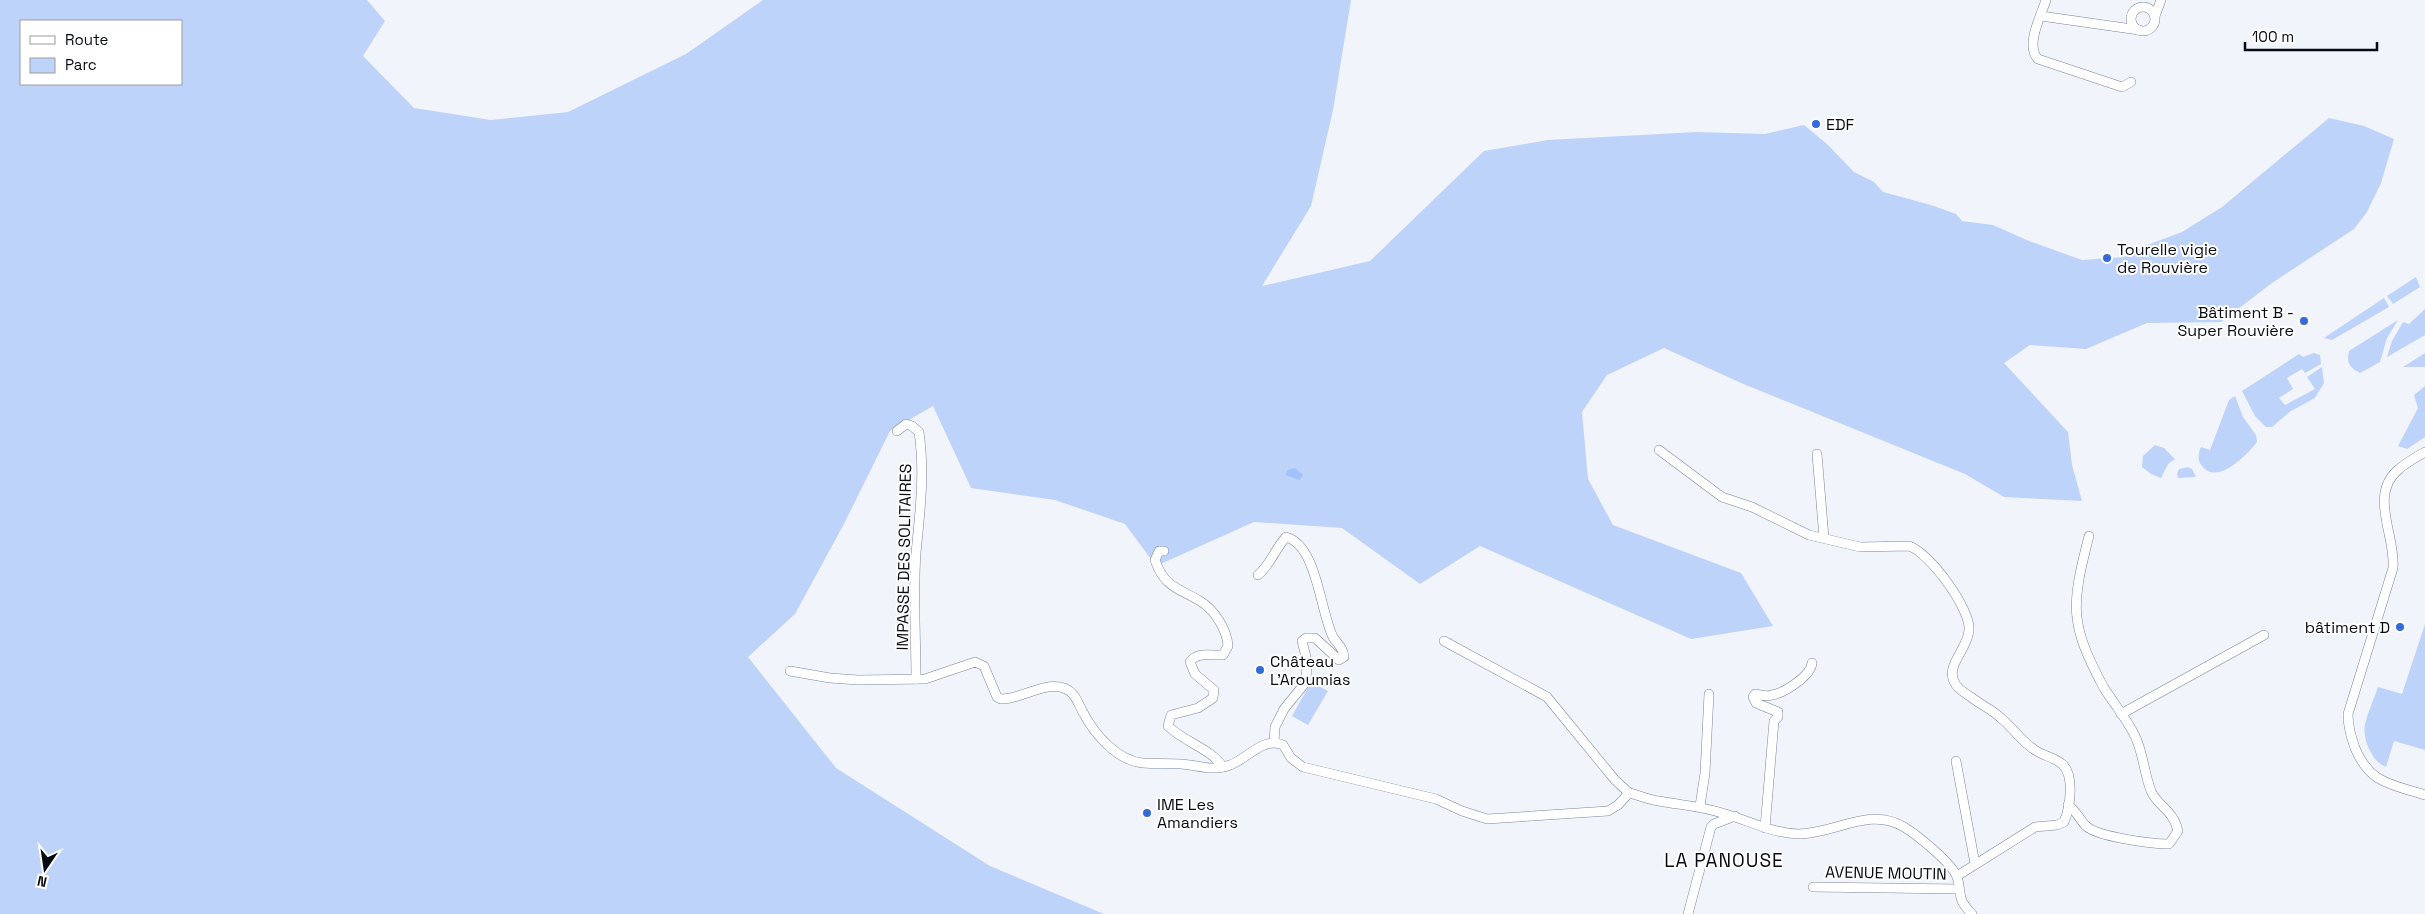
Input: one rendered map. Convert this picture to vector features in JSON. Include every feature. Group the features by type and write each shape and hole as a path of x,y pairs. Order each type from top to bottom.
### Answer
{"street":[{"path":"2046,0 2032,46 2034,55 2038,59 2122,87 2131,82"},
{"path":"2041,16 2139,30 2151,28 2161,0"},
{"path":"2139,30 2131,22 2133,11 2140,6 2147,7 2155,16"},
{"name":"IMPASSE DES SOLITAIRES","path":"897,431 900,426 906,424 912,426 919,432 920,443 922,496 916,553 916,679"},
{"path":"1660,450 1722,497 1774,517 1795,530 1860,547 1909,546 1916,548 1933,566 1961,603 1969,623 1966,645 1954,664 1952,672 1957,686 2000,716 2030,747 2060,762 2066,768 2069,783 2066,817 2061,824 2035,827 1956,876"},
{"path":"2425,452 2398,469 2384,494 2384,509 2394,554 2393,568 2348,714 2348,723 2362,763 2368,771 2386,782 2425,795"},
{"path":"1817,454 1824,538"},
{"path":"2068,805 2074,809 2086,825 2103,835 2170,844 2176,838 2178,831 2176,820 2152,793 2136,736 2121,714 2081,642 2075,615 2078,577 2089,536"},
{"path":"1258,575 1267,567 1286,537 1296,540 1304,550 1312,569 1333,637 1343,649 1344,657 1339,660 1315,638 1306,638 1302,641 1307,661 1306,682 1284,709 1275,728 1274,742"},
{"path":"1164,551 1156,554 1155,560 1160,574 1185,595 1203,602 1225,628 1228,646 1223,655 1197,655 1192,658 1190,662 1191,668 1214,690 1212,698 1198,708 1171,715 1168,726 1175,733 1218,760 1223,767"},
{"path":"2121,714 2264,635"},
{"path":"1444,642 1547,697 1615,780 1630,793 1657,801 1700,806 1784,833 1801,834 1872,819 1891,820 1929,846 1956,876 1960,898 1972,914"},
{"path":"790,671 858,680 916,679 939,676 975,662 981,664 997,697 1001,699 1020,696 1050,687 1067,689 1078,700 1083,714 1107,744 1133,761 1183,764 1208,769 1223,767 1274,742 1284,745 1291,758 1303,767 1436,799 1462,811 1487,819 1562,816 1608,811 1618,805 1630,793"},
{"path":"1766,828 1774,721 1778,716 1778,712 1756,703 1753,697 1755,694 1765,696 1777,694 1809,674 1812,663"},
{"path":"1700,806 1705,773 1709,694"},
{"path":"1956,760 1974,864"},
{"path":"1688,914 1711,827 1735,816"},
{"name":"AVENUE MOUTIN","path":"1813,887 1958,888"}],"green space":[{"path":"0,0 367,0 385,21 363,56 414,108 491,120 568,112 686,54 763,0 1351,0 1333,110 1311,206 1262,286 1370,261 1484,151 1548,140 1697,132 1765,134 1804,125 1827,144 1854,172 1874,182 1883,192 1956,214 1962,221 1993,225 2029,241 2082,260 2124,257 2142,247 2182,232 2222,207 2329,118 2364,126 2394,139 2381,183 2367,212 2354,229 2272,283 2221,322 2147,323 2086,349 2030,345 2004,363 2068,432 2072,465 2082,501 2004,497 1965,474 1741,383 1664,348 1607,375 1582,412 1588,479 1613,525 1741,573 1773,626 1691,639 1480,546 1420,584 1342,528 1254,522 1156,566 1125,524 1055,500 971,488 933,406 890,431 845,522 795,614 748,657 836,768 990,866 1104,914 0,914"},
{"path":"2416,277 2420,287 2393,304 2387,296"},
{"path":"2384,298 2389,307 2332,340 2324,338"},
{"path":"2425,309 2425,335 2387,357 2392,341 2403,322 2409,324"},
{"path":"2398,320 2387,338 2380,362 2360,373 2351,367 2348,359 2349,351"},
{"path":"2314,353 2320,355 2321,364 2305,373 2302,369 2287,378 2293,389 2279,398 2285,405 2315,389 2307,377 2322,367 2324,383 2315,398 2291,411 2272,427 2266,427 2255,416 2242,391 2299,354 2303,357"},
{"path":"2425,353 2425,367 2403,367"},
{"path":"2425,386 2425,437 2407,449 2398,446 2418,408 2414,395"},
{"path":"2235,396 2243,417 2256,435 2257,442 2239,461 2223,471 2216,473 2208,471 2199,461 2198,457 2201,447 2210,450 2229,400"},
{"path":"2155,445 2164,448 2175,459 2168,464 2161,478 2151,474 2142,467 2143,456"},
{"path":"2188,467 2192,469 2196,477 2178,478 2179,469"},
{"path":"2425,624 2425,750 2394,741 2386,767 2376,760 2369,749 2364,730 2365,724 2378,687 2402,694"},
{"path":"1311,682 1328,691 1308,725 1292,716"}],"shaded area":[{"path":"1295,468 1303,475 1300,480 1285,475 1288,470"}],"place":[{"name":"EDF","path":"1816,124"},
{"name":"Tourelle vigie de Rouvière","path":"2107,258"},
{"name":"Bâtiment B - Super Rouvière","path":"2304,321"},
{"name":"bâtiment D","path":"2400,627"},
{"name":"Château L'Aroumias","path":"1260,670"},
{"name":"IME Les Amandiers","path":"1147,813"}],"district":[{"name":"LA PANOUSE","path":"1724,860"}]}
